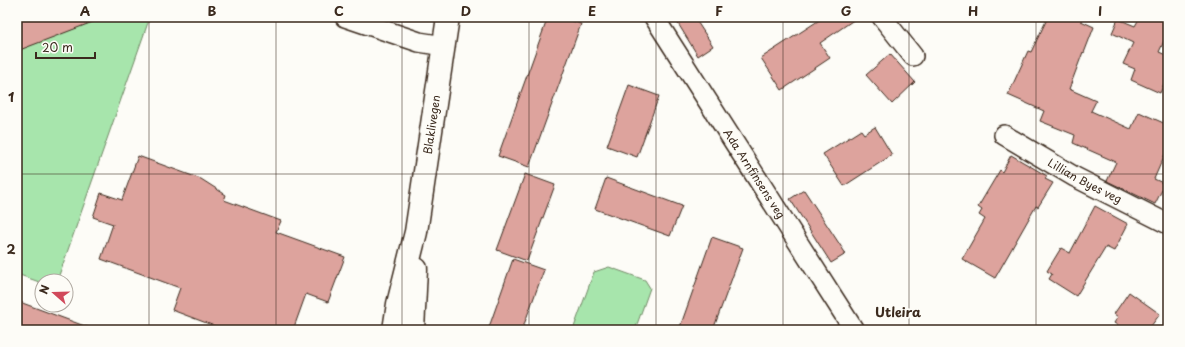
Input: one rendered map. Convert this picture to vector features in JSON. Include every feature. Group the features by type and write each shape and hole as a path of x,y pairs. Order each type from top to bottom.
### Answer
{"main road":[{"name":"Blaklivegen","path":"394,330 398,304 416,232 448,17"},
{"name":"Blaklivegen","path":"413,330 415,306 416,232"}],"street":[{"path":"345,17 419,42 444,46"},
{"name":"Ada Arnfinsens veg","path":"654,17 854,330"},
{"path":"882,17 913,56"},
{"name":"Lillian Byes veg","path":"1004,135 1075,177 1168,224"}],"green space":[{"path":"17,17 150,17 60,273 34,273 34,280 17,274"},
{"path":"609,267 645,280 650,288 635,330 573,330 594,272"}],"building":[{"path":"17,17 103,17 103,18 17,51"},
{"path":"548,17 561,17 581,24 529,167 498,156"},
{"path":"674,17 694,17 713,46 698,56"},
{"path":"824,17 858,17 820,43 830,58 782,90 761,58"},
{"path":"1048,17 1082,17 1081,21 1094,27 1069,89 1096,101 1091,111 1131,129 1139,112 1168,125 1168,147 1154,179 1165,184 1155,204 1107,181 1116,162 1073,143 1075,135 1040,121 1044,111 1008,95 1028,51 1031,52"},
{"path":"1140,17 1168,17 1168,32 1159,52 1168,56 1168,74 1160,93 1131,80 1135,69 1123,64 1133,43 1112,33 1118,19 1135,26"},
{"path":"890,54 915,82 892,104 866,75"},
{"path":"629,85 659,96 637,157 607,146"},
{"path":"875,127 892,155 844,186 823,154 861,130 864,134"},
{"path":"1011,155 1047,176 1045,179 1053,183 1038,207 1036,206 995,278 962,259 985,219 979,215 982,210 978,207 1000,170 1002,172"},
{"path":"138,156 201,179 226,195 224,200 281,221 276,232 345,257 328,302 306,294 293,330 225,330 172,310 180,288 101,259 113,224 93,217 101,193 122,200"},
{"path":"525,174 555,185 527,261 497,250"},
{"path":"606,178 682,206 670,236 595,209"},
{"path":"804,190 846,254 831,263 790,199"},
{"path":"1095,206 1128,224 1114,251 1106,247 1076,296 1049,279 1052,274 1047,271 1061,248 1070,253"},
{"path":"712,237 743,248 713,330 679,330"},
{"path":"513,259 544,270 522,330 488,330"},
{"path":"1129,292 1160,314 1148,330 1125,330 1114,323 1118,317 1114,314"},
{"path":"17,301 34,307 34,313 49,313 90,328 89,330 17,330"}],"district":[{"name":"Utleira","path":"898,312"}]}
